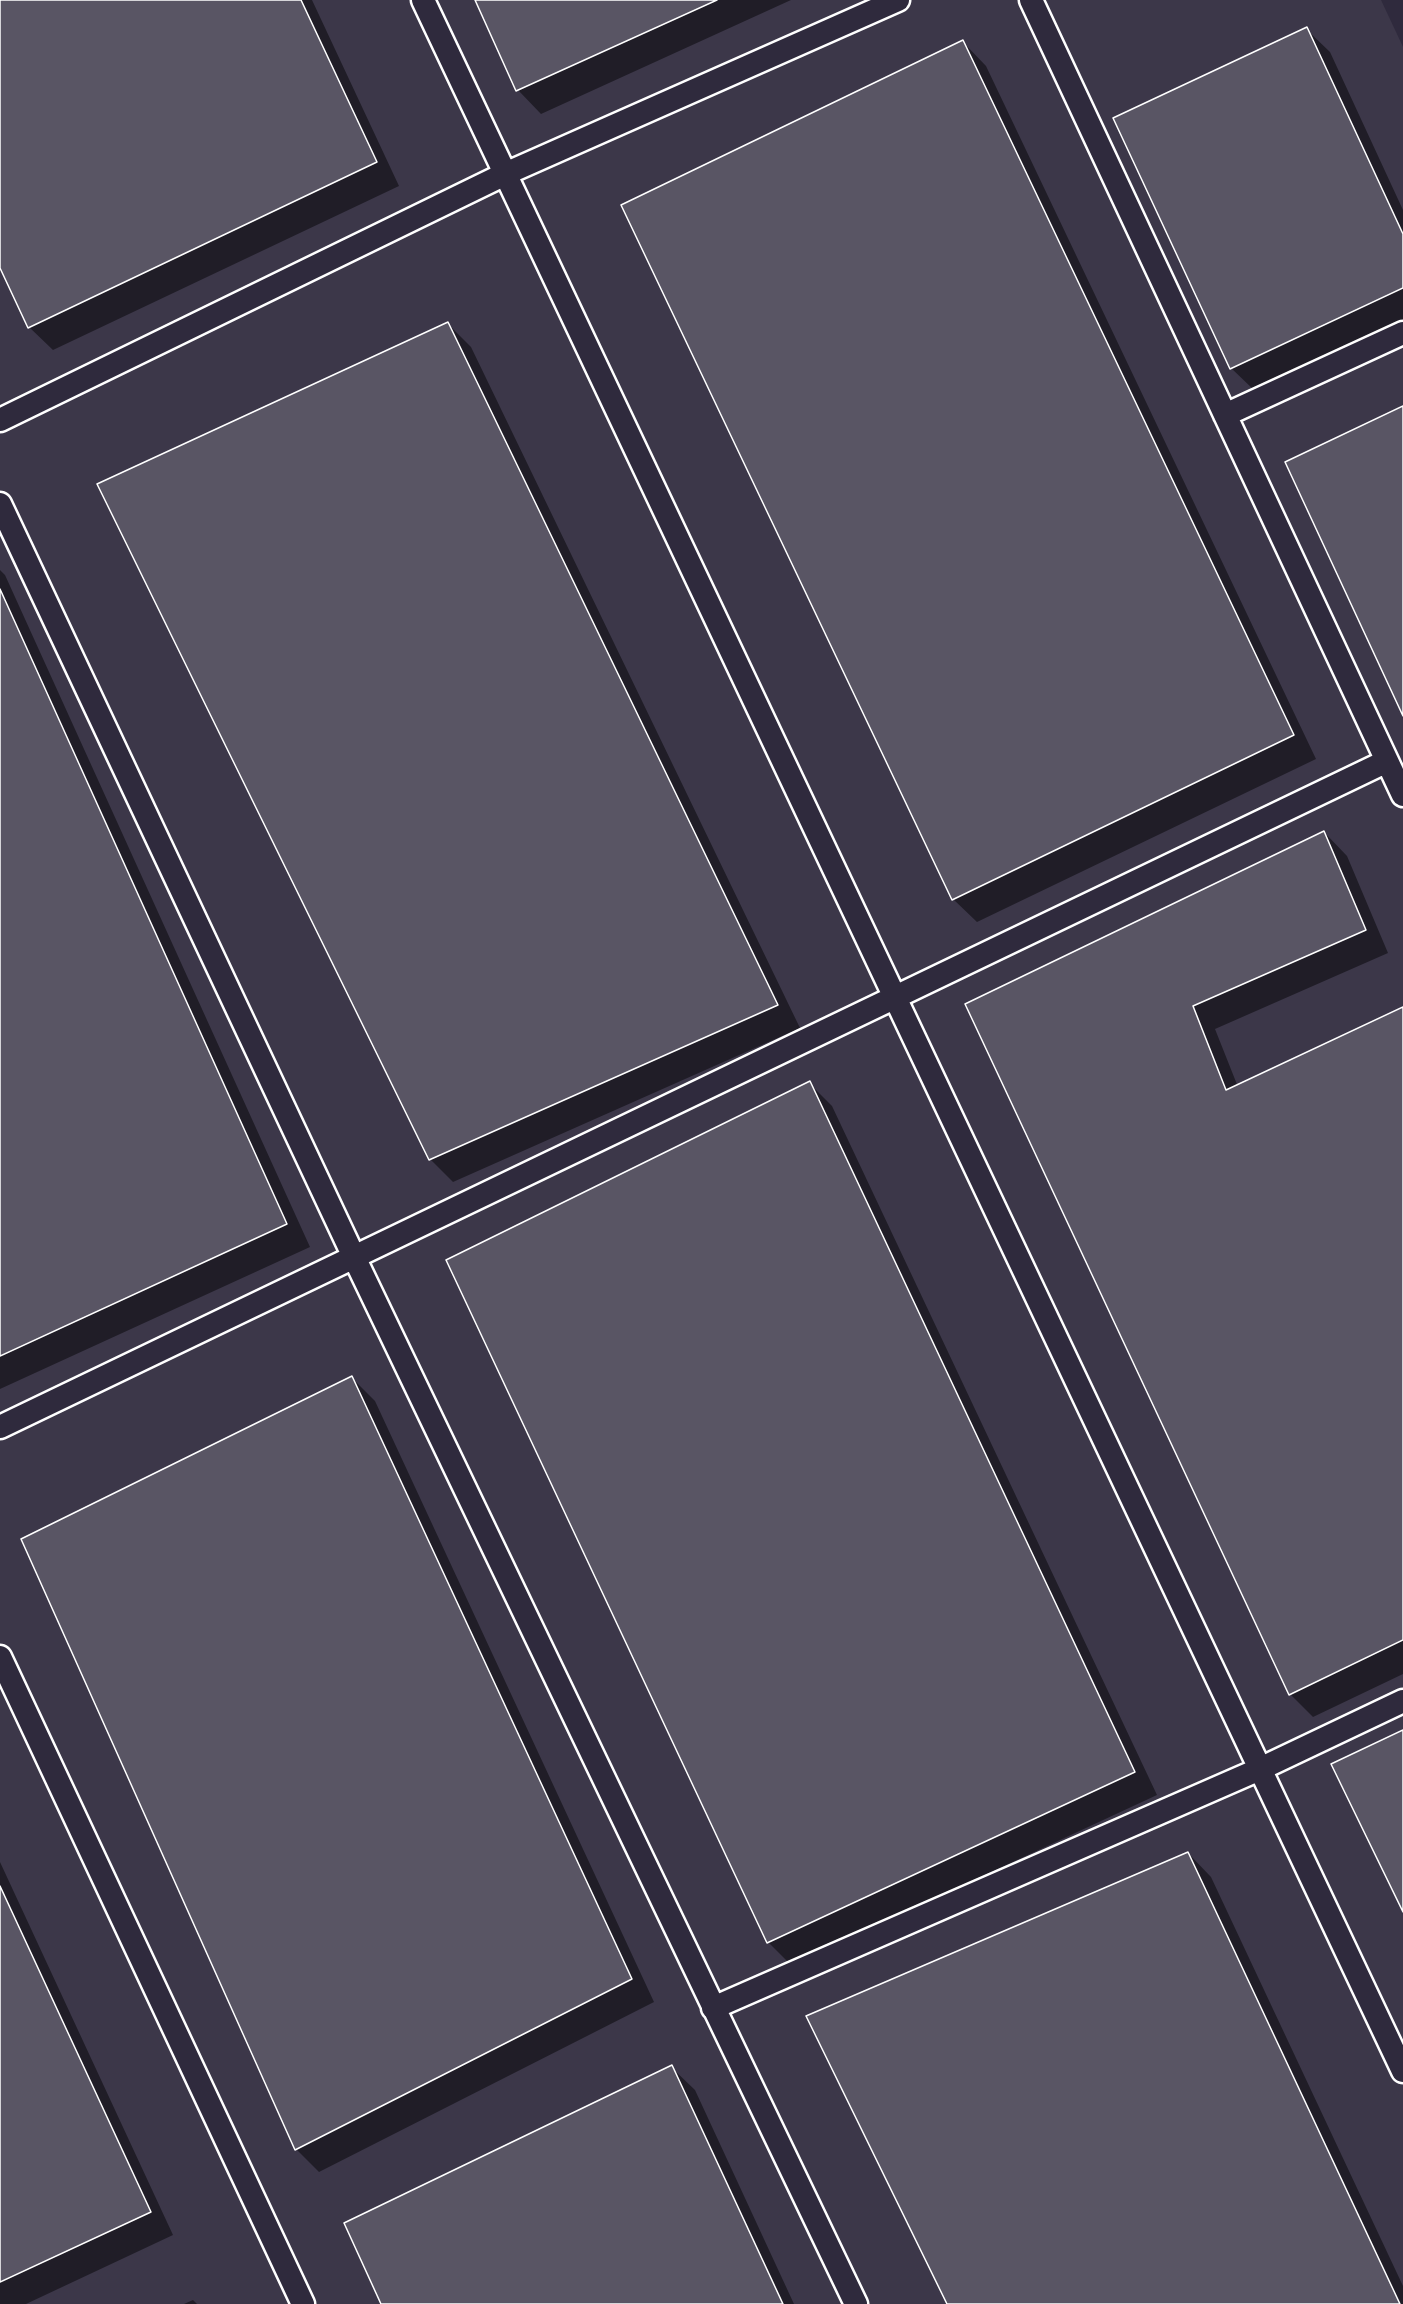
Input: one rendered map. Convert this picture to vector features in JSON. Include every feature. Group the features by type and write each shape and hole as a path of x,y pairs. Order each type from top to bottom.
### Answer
{"lane":[{"path":"423,0 1403,2071"},
{"path":"0,420 505,174 898,0"},
{"path":"1031,0 1403,795"},
{"path":"1225,415 1403,333"},
{"path":"0,504 354,1257 856,2304"},
{"path":"0,1427 1387,762"},
{"path":"0,1657 303,2304"},
{"path":"713,2008 1260,1769 1403,1701"}],"shaded area":[{"path":"0,0 1381,0 1403,47 1403,2304 0,2304"}],"building":[{"path":"0,0 301,0 377,162 28,328 0,268"},
{"path":"475,0 717,0 516,91"},
{"path":"1307,27 1403,234 1403,288 1230,369 1113,118"},
{"path":"963,40 1294,735 952,900 621,205"},
{"path":"448,322 778,1005 429,1160 97,484"},
{"path":"1403,406 1403,716 1285,462"},
{"path":"0,589 287,1224 0,1356"},
{"path":"1324,831 1366,930 1193,1006 1226,1090 1403,1007 1403,1640 1289,1695 965,1004"},
{"path":"810,1081 1135,1772 767,1943 446,1260"},
{"path":"352,1376 632,1979 295,2150 21,1539"},
{"path":"1403,1730 1403,1912 1331,1764"},
{"path":"1188,1852 1400,2304 947,2304 806,2016"},
{"path":"0,1886 151,2212 0,2282"},
{"path":"672,2065 783,2304 381,2304 344,2223"}]}
